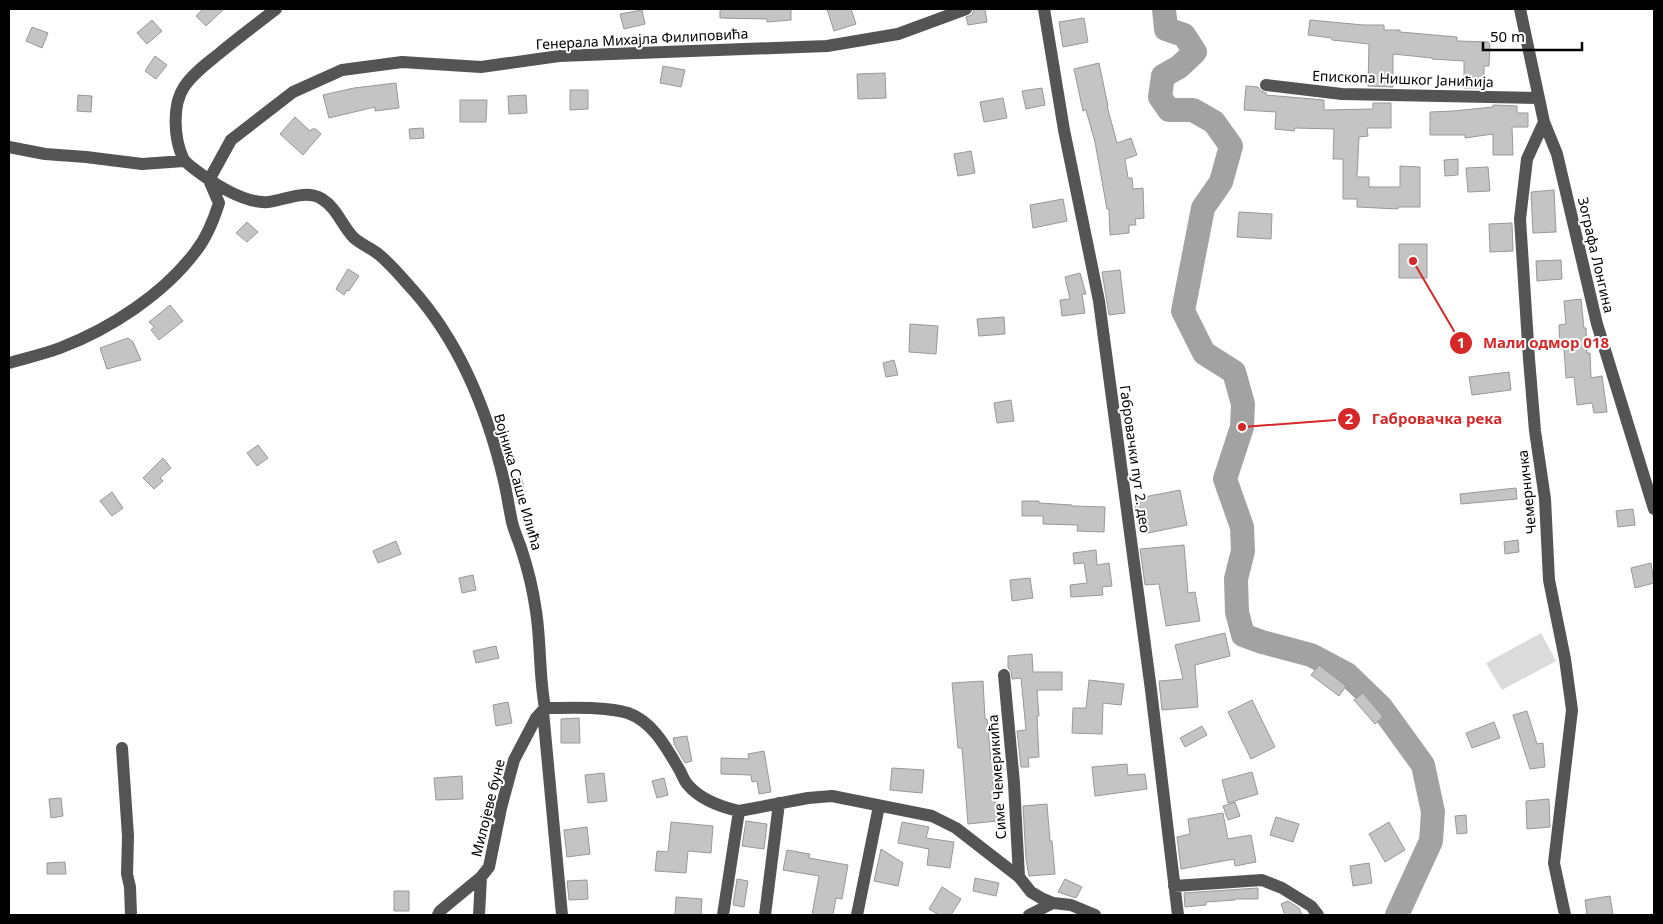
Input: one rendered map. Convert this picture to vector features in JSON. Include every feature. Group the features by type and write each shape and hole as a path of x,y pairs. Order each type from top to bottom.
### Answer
{"street":[{"path":"9,147 45,154 86,156 142,164 184,160 178,142 176,120 177,103 184,86 205,65 276,9"},
{"name":"Генерала Михајла Филиповића","path":"209,180 231,140 293,92 342,70 402,62 481,67 559,56 827,46 898,34 966,9"},
{"name":"Габровачки пут 2. део","path":"1044,9 1064,130 1099,301 1148,670 1178,915"},
{"path":"1520,9 1544,122"},
{"name":"Епископа Нишког Јанићија","path":"1266,85 1342,94 1540,98"},
{"name":"Зографа Лонгина","path":"1544,122 1557,154 1597,324 1654,509"},
{"name":"Чемерничка","path":"1544,122 1527,159 1520,219 1528,358 1545,499 1549,580 1565,659 1572,710 1554,863 1565,915"},
{"name":"Војника Саше Илића","path":"184,160 209,180 226,190 255,201 266,202 302,195 312,195 322,199 339,216 355,238 378,254 413,290 435,317 456,352 484,412 504,482 512,524 532,584 539,635 541,713 562,915"},
{"path":"9,363 60,348 95,332 162,288 196,251 214,219 219,203 209,180"},
{"name":"Симе Чемерикића","path":"1004,675 1014,783 1019,877"},
{"path":"541,713 616,711 640,719 661,739 688,785 716,805 739,811 808,798 832,796 918,812 944,821 1019,877 1032,892 1053,903 1071,905 1095,915"},
{"name":"Милојеве буне","path":"438,915 440,911 481,877 489,867 501,808 514,760 541,713"},
{"path":"122,748 128,836 127,874 130,887 131,915"},
{"path":"765,915 779,804"},
{"path":"858,915 879,806"},
{"path":"723,915 739,811"},
{"name":"Милојеве буне","path":"479,915 481,877"},
{"path":"1174,886 1262,880 1282,888 1310,906 1318,915"},
{"path":"1029,915 1053,903"}],"shaded area":[{"path":"1541,633 1556,661 1502,690 1486,663"}],"building":[{"path":"203,9 224,9 206,26 196,16"},
{"path":"720,9 791,9 791,20 767,22 767,19 720,18"},
{"path":"827,9 851,9 856,24 834,31"},
{"path":"974,9 985,9 987,22 968,25 966,17 972,15"},
{"path":"642,10 645,24 624,29 620,14"},
{"path":"1084,18 1088,42 1063,47 1059,22"},
{"path":"152,20 162,31 147,44 137,33"},
{"path":"1310,20 1384,25 1384,30 1400,30 1400,32 1457,37 1457,41 1490,42 1489,66 1484,66 1484,88 1464,88 1464,61 1393,54 1393,87 1368,86 1369,44 1308,35"},
{"path":"32,27 48,33 42,48 26,41"},
{"path":"155,56 167,65 156,79 145,71"},
{"path":"1099,63 1107,106 1117,143 1131,138 1137,155 1125,159 1128,178 1132,178 1133,189 1143,188 1144,218 1135,219 1136,225 1129,225 1129,233 1110,235 1109,209 1107,209 1095,142 1086,110 1083,111 1074,69"},
{"path":"663,66 685,70 681,87 660,83"},
{"path":"885,73 886,98 858,99 857,74"},
{"path":"396,83 399,108 375,111 375,107 329,118 323,95 354,88"},
{"path":"1246,86 1258,87 1266,95 1324,100 1324,110 1373,109 1373,103 1391,103 1391,128 1367,128 1368,136 1359,137 1357,177 1369,177 1369,187 1400,187 1400,166 1420,167 1420,207 1398,207 1398,209 1357,207 1357,199 1343,199 1343,159 1333,159 1334,129 1295,128 1294,131 1275,129 1276,112 1244,110"},
{"path":"1042,88 1045,105 1026,109 1022,91"},
{"path":"570,90 588,90 588,109 570,110"},
{"path":"78,95 92,96 91,112 77,111"},
{"path":"526,95 527,113 509,114 508,96"},
{"path":"1003,98 1007,118 984,122 980,102"},
{"path":"460,100 487,100 486,122 460,122"},
{"path":"1493,105 1517,106 1517,113 1528,113 1528,127 1512,127 1513,155 1493,155 1493,134 1465,138 1465,135 1430,135 1430,112 1493,107"},
{"path":"295,117 310,131 316,129 321,134 303,155 280,134"},
{"path":"423,128 424,138 410,139 409,129"},
{"path":"971,151 975,173 958,176 954,154"},
{"path":"1458,159 1458,175 1445,176 1444,160"},
{"path":"1488,167 1490,191 1468,192 1466,168"},
{"path":"1554,190 1556,232 1533,233 1531,192"},
{"path":"1063,199 1067,221 1033,228 1030,205"},
{"path":"1239,212 1272,214 1271,239 1237,237"},
{"path":"247,222 258,232 247,242 236,233"},
{"path":"1512,223 1513,251 1490,252 1489,224"},
{"path":"1399,244 1427,244 1427,278 1399,278"},
{"path":"1561,260 1562,279 1537,281 1536,261"},
{"path":"348,269 359,276 344,295 336,289"},
{"path":"1120,270 1125,313 1109,315 1102,272"},
{"path":"1080,273 1086,294 1082,294 1085,313 1062,316 1060,300 1070,299 1065,277"},
{"path":"1581,299 1584,328 1586,328 1587,353 1590,353 1591,378 1602,376 1607,412 1594,413 1592,403 1577,405 1574,377 1566,378 1564,349 1560,349 1559,325 1566,324 1564,301"},
{"path":"170,305 183,321 159,340 151,330 154,327 149,322"},
{"path":"1004,317 1005,334 979,336 977,319"},
{"path":"910,324 938,326 936,354 909,352"},
{"path":"128,338 133,342 141,360 107,369 100,348"},
{"path":"894,360 898,375 886,377 883,363"},
{"path":"1509,372 1511,390 1472,395 1469,377"},
{"path":"1011,400 1014,421 997,423 994,403"},
{"path":"258,445 268,458 257,466 247,453"},
{"path":"163,458 171,468 160,478 163,481 154,489 143,478"},
{"path":"521,477 524,487 514,489 512,479"},
{"path":"1516,488 1517,499 1461,504 1460,494"},
{"path":"1180,490 1187,525 1140,533 1134,499"},
{"path":"112,492 123,508 112,516 100,501"},
{"path":"1022,501 1105,507 1104,532 1077,531 1078,525 1043,524 1043,516 1022,516"},
{"path":"1633,509 1635,525 1618,527 1616,511"},
{"path":"1518,540 1519,552 1505,554 1504,542"},
{"path":"396,541 401,554 378,563 373,551"},
{"path":"1184,545 1188,593 1195,592 1200,621 1166,626 1159,584 1145,585 1140,549"},
{"path":"1096,550 1097,565 1109,563 1112,586 1102,587 1103,595 1071,597 1070,585 1087,583 1084,563 1074,564 1073,553"},
{"path":"1651,563 1654,583 1635,588 1631,568"},
{"path":"473,575 476,590 462,593 459,578"},
{"path":"1030,578 1033,598 1012,601 1010,580"},
{"path":"1225,633 1230,656 1195,665 1198,707 1162,710 1159,681 1183,679 1175,645"},
{"path":"496,646 499,658 476,663 473,651"},
{"path":"1032,654 1033,672 1062,672 1062,690 1037,690 1039,757 1028,758 1029,767 1021,767 1017,731 1026,730 1021,678 1012,679 1011,671 1008,668 1008,656"},
{"path":"1319,665 1346,686 1339,696 1311,675"},
{"path":"1089,680 1124,684 1121,705 1103,703 1102,734 1072,733 1073,708 1086,708"},
{"path":"983,681 985,719 987,719 991,760 999,759 1000,781 993,781 997,821 968,824 962,748 958,748 952,683"},
{"path":"1363,693 1383,717 1375,724 1354,700"},
{"path":"1252,700 1275,747 1251,759 1228,712"},
{"path":"508,702 512,723 496,726 493,705"},
{"path":"1527,711 1537,744 1543,743 1545,767 1530,769 1513,715"},
{"path":"579,718 580,743 561,743 561,719"},
{"path":"1494,722 1500,738 1472,748 1466,733"},
{"path":"1202,726 1207,735 1185,747 1180,738"},
{"path":"687,736 692,761 685,763 675,746 673,738"},
{"path":"764,751 771,792 759,794 757,781 752,782 751,775 721,774 721,758 749,759 748,754"},
{"path":"1127,764 1128,775 1145,774 1147,789 1095,796 1092,767"},
{"path":"892,768 924,770 922,793 890,790"},
{"path":"1252,772 1258,794 1228,803 1222,780"},
{"path":"604,773 607,801 588,803 585,775"},
{"path":"462,776 463,799 436,800 434,778"},
{"path":"664,778 668,795 657,798 652,781"},
{"path":"61,798 63,816 51,818 49,799"},
{"path":"1549,799 1550,827 1527,829 1526,801"},
{"path":"1235,802 1240,816 1228,820 1223,806"},
{"path":"1047,804 1055,874 1029,876 1026,859 1023,806"},
{"path":"1223,813 1228,839 1251,835 1256,862 1235,866 1234,859 1181,869 1177,837 1190,834 1188,819"},
{"path":"1466,815 1467,833 1457,834 1455,816"},
{"path":"1276,817 1299,824 1293,842 1270,835"},
{"path":"746,821 767,824 764,849 742,846"},
{"path":"671,822 713,826 711,853 688,851 686,873 655,871 657,851 668,852"},
{"path":"902,822 929,827 926,838 954,842 950,868 927,865 929,849 898,843"},
{"path":"1389,822 1405,850 1385,862 1369,834"},
{"path":"587,827 590,854 567,857 564,830"},
{"path":"881,849 903,863 898,886 874,881"},
{"path":"787,850 810,854 809,858 848,865 842,899 836,898 833,915 812,915 819,876 783,870"},
{"path":"65,862 66,874 47,874 47,863"},
{"path":"1369,863 1372,883 1353,886 1350,866"},
{"path":"975,878 999,883 996,896 973,891"},
{"path":"737,879 748,881 744,907 733,905"},
{"path":"1065,879 1082,887 1076,898 1058,892"},
{"path":"587,880 588,899 569,900 567,881"},
{"path":"942,887 961,899 951,915 939,915 929,909"},
{"path":"1258,888 1258,899 1206,902 1206,905 1185,907 1184,893"},
{"path":"394,891 409,891 409,911 394,911"},
{"path":"1610,896 1613,915 1587,915 1585,900"},
{"path":"676,897 702,899 701,915 675,915"},
{"path":"1288,901 1299,908 1302,915 1285,915 1281,904"}],"waterway":[{"path":"1164,9 1166,29 1184,35 1195,52 1179,67 1163,76 1160,97 1169,110 1193,110 1214,122 1231,146 1221,182 1203,208 1183,311 1204,353 1234,372 1243,404 1242,427 1225,479 1242,527 1243,551 1236,579 1237,612 1243,635 1311,655 1347,674 1381,707 1423,765 1433,812 1431,841 1397,915"}],"place":[{"name":"Мали одмор 018","path":"1413,261"},
{"name":"Габровачка река","path":"1242,427"}]}
